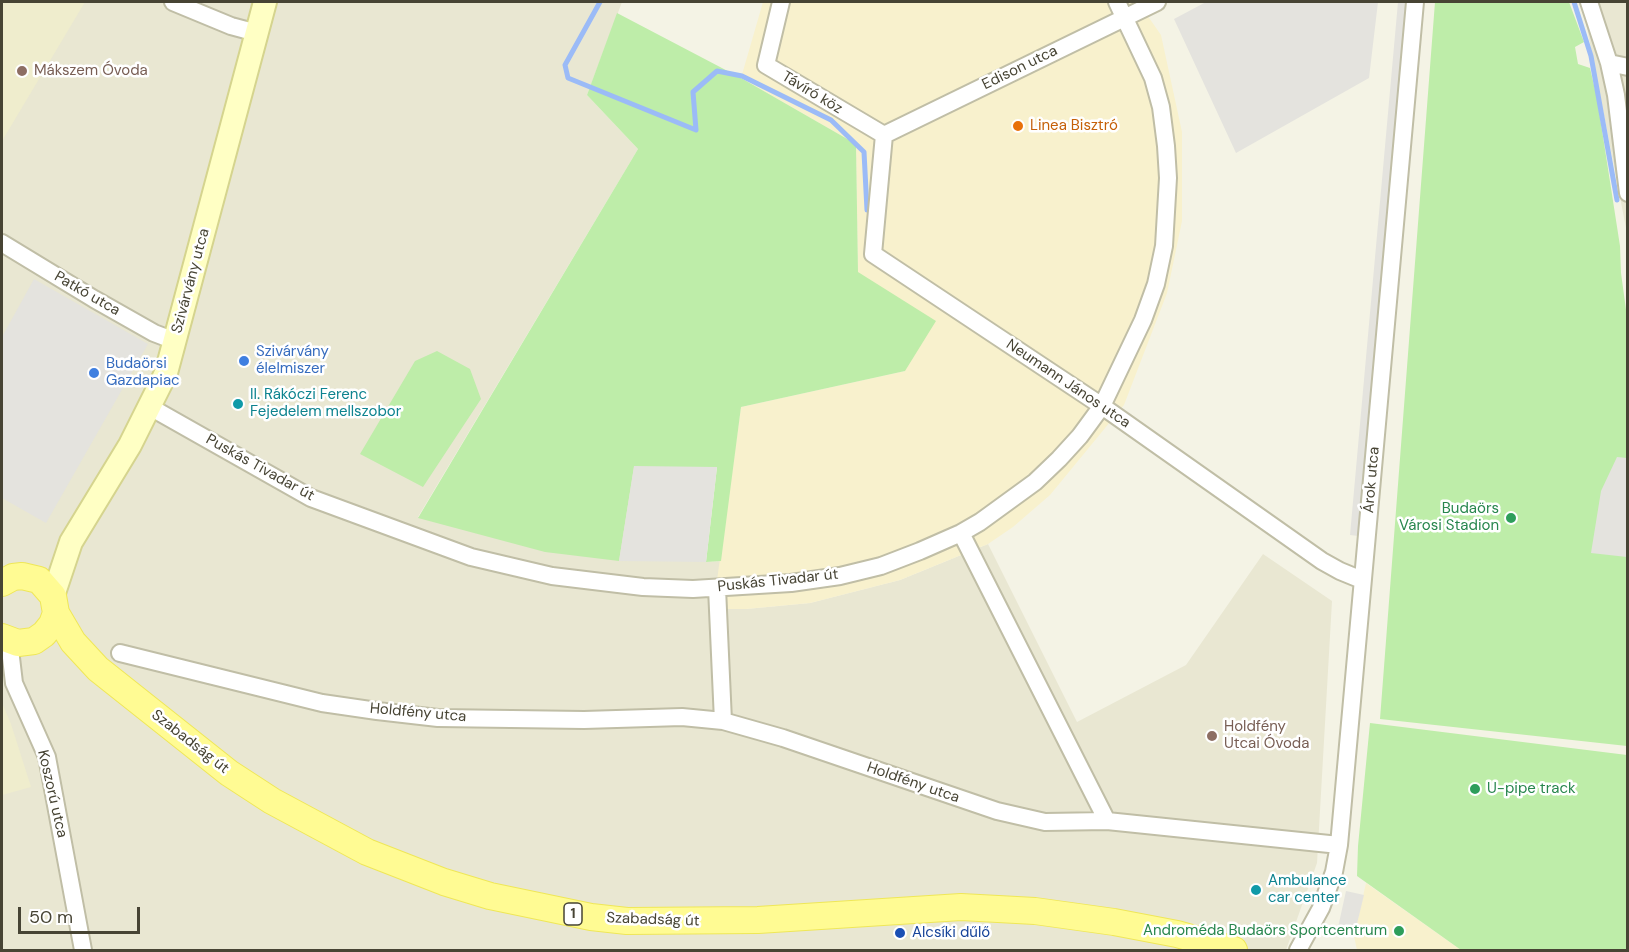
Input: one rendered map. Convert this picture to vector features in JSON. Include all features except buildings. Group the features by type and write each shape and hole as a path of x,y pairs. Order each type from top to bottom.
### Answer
{"main road":[{"path":"2,581 13,577 31,577"},
{"name":"Szabadság út","path":"31,577 45,585 73,642 98,669 229,773 272,801 367,852 444,882 490,896 581,915 627,921 758,920 961,907 1035,911 1177,934 1233,951"},
{"path":"15,639 48,629 54,604"},
{"name":"Szabadság út","path":"15,639 98,669"}],"street":[{"path":"173,2 231,27 257,33"},
{"name":"Szivárvány utca","path":"54,604 71,542 130,445 166,373 266,2"},
{"name":"Távíró köz","path":"781,2 766,65 884,135"},
{"name":"Puskás Tivadar út","path":"150,407 311,498 471,557 552,576 597,583 643,587 717,588 791,583 840,576 881,566 961,533 1007,504 1035,482 1080,436 1102,406 1134,341 1156,284 1164,246 1168,178 1161,107 1153,78 1117,2"},
{"name":"Edison utca","path":"884,135 1157,2"},
{"name":"Árok utca","path":"1298,951 1322,908 1334,872 1339,845 1415,2"},
{"path":"1589,2 1609,63 1616,95 1628,193"},
{"path":"1609,63 1628,67"},
{"name":"Neumann János utca","path":"884,135 873,254 1102,406 1322,561 1362,580"},
{"name":"Patkó utca","path":"2,243 154,333 175,341"},
{"path":"961,533 1107,821"},
{"name":"Szivárvány utca","path":"31,577 71,542"},
{"path":"717,588 723,721"},
{"name":"Koszorú utca","path":"15,639 14,683 47,757 83,951"},
{"name":"Holdfény utca","path":"120,654 322,703 438,718 584,720 682,717 723,721 802,744 913,784 998,811 1045,822 1107,821 1339,845"}],"shaded area":[{"path":"2,2 622,2 587,95 638,149 418,517 634,466 707,562 721,561 713,609 746,609 810,603 900,580 988,544 1077,722 1186,665 1263,554 1332,601 1317,863 1286,950 2,950"},
{"name":"Mákszem Óvoda","path":"2,2 85,2 2,141"},
{"path":"763,2 1138,2 1161,35 1182,132 1182,221 1167,293 1124,405 1050,495 1013,527 988,544 900,580 810,603 746,609 713,609 741,407 905,371 858,272 856,144 741,78"},
{"path":"1206,2 1378,2 1369,78 1236,153 1174,19"},
{"path":"1398,2 1415,2 1367,537 1350,535"},
{"path":"1580,2 1627,2 1627,233 1584,13"},
{"path":"34,279 148,344 46,523 2,498 2,337"},
{"path":"1617,457 1627,458 1627,557 1591,553 1601,491"},
{"path":"634,466 717,467 706,562 619,561"},
{"path":"2,703 31,787 2,795"},
{"path":"1366,883 1461,950 1357,950 1354,936"},
{"path":"1346,891 1364,895 1354,936 1337,932"}],"green space":[{"name":"Budaörs Városi Stadion","path":"1435,2 1569,2 1584,42 1575,47 1578,64 1590,68 1597,98 1620,246 1627,317 1627,746 1380,719"},
{"path":"617,13 741,78 856,144 858,272 936,321 905,371 741,407 721,561 706,562 717,467 634,467 619,561 545,552 418,518 638,149 587,95"},
{"path":"437,351 470,369 481,399 423,487 360,454 415,361"},
{"path":"1370,723 1627,755 1627,950 1461,950 1357,876"}],"waterway":[{"path":"600,2 565,65 568,78 696,130 693,92 717,71 742,76 831,120 864,152 867,210"},
{"path":"1574,2 1591,56 1617,200"}],"place":[{"name":"Mákszem Óvoda","path":"22,71"},
{"name":"Linea Bisztró","path":"1018,126"},
{"name":"Szivárvány élelmiszer","path":"244,361"},
{"name":"Budaörsi Gazdapiac","path":"94,373"},
{"name":"II. Rákóczi Ferenc Fejedelem mellszobor","path":"238,404"},
{"name":"Budaörs Városi Stadion","path":"1511,518"},
{"name":"Holdfény Utcai Óvoda","path":"1212,736"},
{"name":"U-pipe track","path":"1475,789"},
{"name":"Ambulance car center","path":"1256,890"},
{"name":"Androméda Budaörs Sportcentrum","path":"1399,931"},
{"name":"Alcsíki dűlő","path":"900,933"}]}
